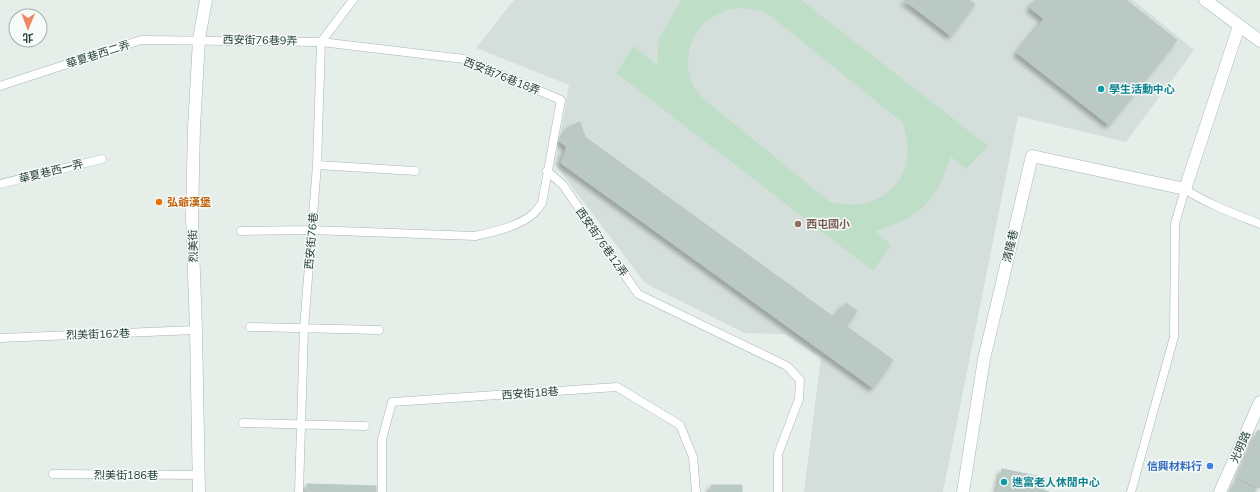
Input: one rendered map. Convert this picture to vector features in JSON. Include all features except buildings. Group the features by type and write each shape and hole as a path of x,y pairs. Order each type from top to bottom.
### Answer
{"street":[{"name":"烈美街","path":"199,492 192,216 194,128 199,39 206,0"},
{"path":"1206,0 1260,41"},
{"path":"1185,189 1239,26"},
{"name":"清隆巷","path":"963,492 984,359 1032,156 1185,189"},
{"name":"光明路","path":"1220,492 1260,402"}],"lane":[{"path":"321,42 353,0"},
{"name":"西安街76巷9弄","path":"199,39 321,42"},
{"name":"華夏巷西二弄","path":"0,86 141,40 199,39"},
{"name":"西安街76巷","path":"299,492 304,328 317,165 321,42"},
{"name":"西安街76巷18弄","path":"321,42 464,60 561,100 547,172"},
{"name":"華夏巷西一弄","path":"0,184 102,159"},
{"path":"317,165 415,171"},
{"path":"241,230 311,230 475,236 521,223 534,214 542,203 547,172"},
{"name":"西安街76巷12弄","path":"547,172 563,185 638,294 786,366 800,380 798,399 778,454 778,492"},
{"path":"1131,492 1174,337 1175,224 1185,189 1227,210 1260,224"},
{"path":"250,328 379,330"},
{"name":"烈美街162巷","path":"0,338 196,330"},
{"name":"西安街18巷","path":"382,492 382,438 392,402 617,387 680,425 693,457 696,492"},
{"path":"243,423 365,426"},
{"name":"烈美街186巷","path":"53,474 199,475"}],"shaded area":[{"name":"西屯國小","path":"514,0 1133,0 1194,50 1126,142 1018,116 943,492 804,492 821,358 784,334 745,333 645,283 555,164 569,85 476,48"}],"green space":[{"path":"681,0 801,0 988,146 966,169 950,156 940,185 924,206 915,214 890,226 875,231 891,245 873,271 616,73 634,46 657,65 659,39","holes":["744,8 757,10 768,14 902,122 907,141 907,158 902,174 894,187 882,197 867,203 849,205 830,202 699,94 692,83 688,62 689,52 696,33 703,24 723,12"]}],"place":[{"name":"學生活動中心","path":"1101,89"},
{"name":"弘爺漢堡","path":"159,202"},
{"name":"西屯國小","path":"798,224"},
{"name":"信興材料行","path":"1210,466"},
{"name":"進富老人休閒中心","path":"1004,482"}]}
